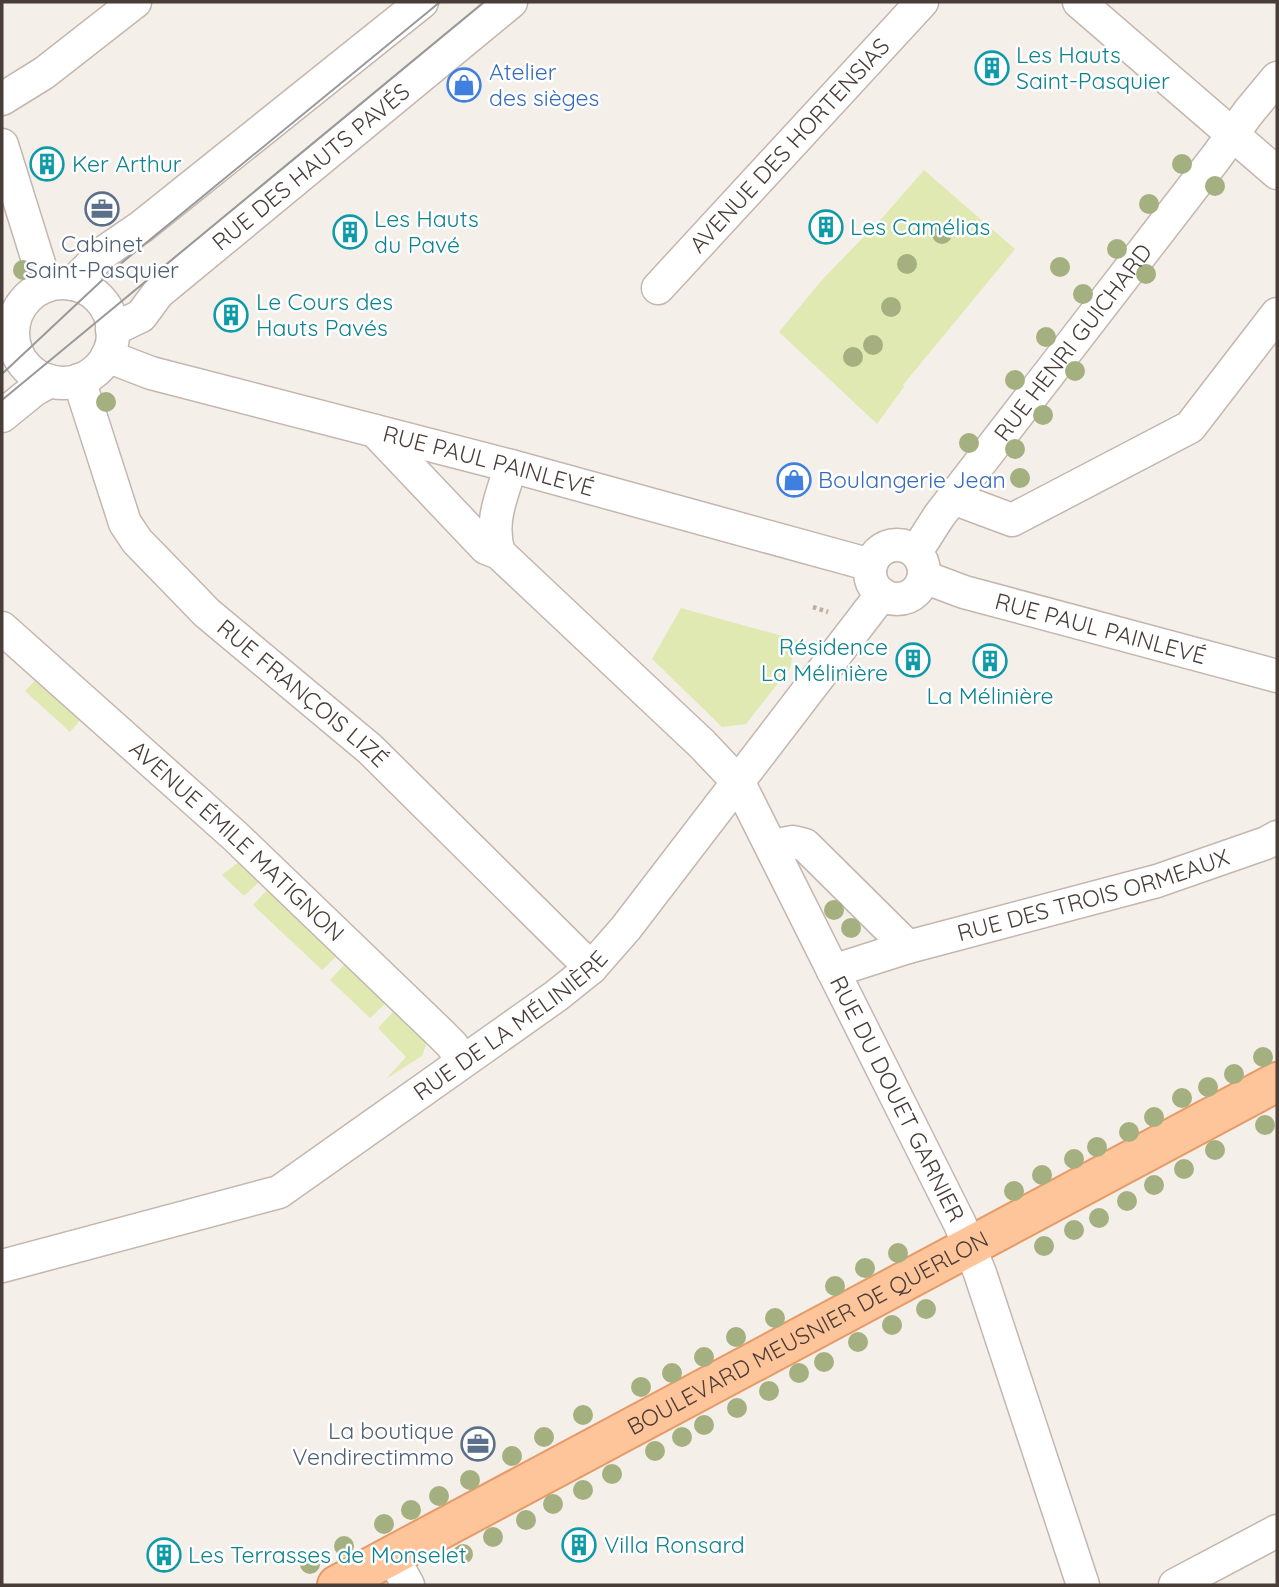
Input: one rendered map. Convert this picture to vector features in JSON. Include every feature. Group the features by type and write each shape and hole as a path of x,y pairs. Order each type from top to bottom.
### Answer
{"main road":[{"name":"BOULEVARD MEUSNIER DE QUERLON","path":"337,1585 400,1571 969,1248 1277,1083"}],"street":[{"path":"2,99 44,73 135,2"},
{"path":"64,381 28,369 8,340 28,297 59,285 141,227 422,2"},
{"name":"RUE DES HAUTS PAVÉS","path":"110,343 141,316 158,293 511,2"},
{"name":"AVENUE DES HORTENSIAS","path":"658,288 922,2"},
{"path":"1079,2 1277,173"},
{"name":"RUE HENRI GUICHARD","path":"920,565 939,516 1277,78"},
{"path":"2,145 59,285"},
{"path":"2,416 34,390 95,371 110,343 108,313 100,300 83,288 59,285"},
{"path":"953,498 1012,520 1190,427 1277,314"},
{"name":"RUE PAUL PAINLEVÉ","path":"110,343 151,373 511,466 871,565"},
{"name":"RUE FRANÇOIS LIZÉ","path":"64,381 125,523 138,541 207,613 370,749 591,968"},
{"path":"376,431 486,548 499,553 702,744 739,783"},
{"path":"499,553 495,542 496,516 511,466"},
{"path":"902,545 920,565 918,590 903,598 882,594 872,580 871,565 874,557 886,547 902,545"},
{"name":"RUE PAUL PAINLEVÉ","path":"920,565 964,592 1277,676"},
{"name":"RUE DE LA MÉLINIÈRE","path":"2,1266 279,1192 556,996 591,968 626,928 882,594"},
{"name":"AVENUE ÉMILE MATIGNON","path":"2,628 235,836 452,1045 462,1061"},
{"name":"RUE DU DOUET GARNIER","path":"739,783 960,1224 985,1288 1083,1585"},
{"name":"RUE DES TROIS ORMEAUX","path":"833,971 908,947 1157,881 1266,843 1277,836"},
{"path":"772,846 793,842 805,845 908,947"},
{"path":"1175,1585 1277,1531"}],"green space":[{"path":"924,170 1015,249 903,385 877,424 779,332 821,281"},
{"path":"681,608 797,640 790,668 746,724 722,727 652,659"},
{"path":"38,677 83,717 70,732 25,691"},
{"path":"240,861 260,881 244,896 222,875"},
{"path":"269,888 338,955 322,970 253,905"},
{"path":"346,963 386,1003 370,1018 330,980"},
{"path":"394,1011 423,1038 426,1045 422,1056 386,1079 406,1057 378,1028"}],"tram line":[{"path":"2,374 113,270 440,2"},
{"path":"2,400 484,2"}],"place":[{"name":"Les Hauts Saint-Pasquier","path":"992,68"},
{"name":"Atelier des sièges","path":"464,85"},
{"name":"Ker Arthur","path":"47,164"},
{"name":"Cabinet Saint-Pasquier","path":"102,209"},
{"name":"Les Camélias","path":"826,227"},
{"name":"Les Hauts du Pavé","path":"350,232"},
{"name":"Le Cours des Hauts Pavés","path":"231,315"},
{"name":"Boulangerie Jean","path":"794,480"},
{"name":"Résidence La Mélinière","path":"913,660"},
{"name":"La Mélinière","path":"990,661"},
{"name":"La boutique Vendirectimmo","path":"478,1444"},
{"name":"Villa Ronsard","path":"579,1545"},
{"name":"Les Terrasses de Monselet","path":"164,1555"}]}
